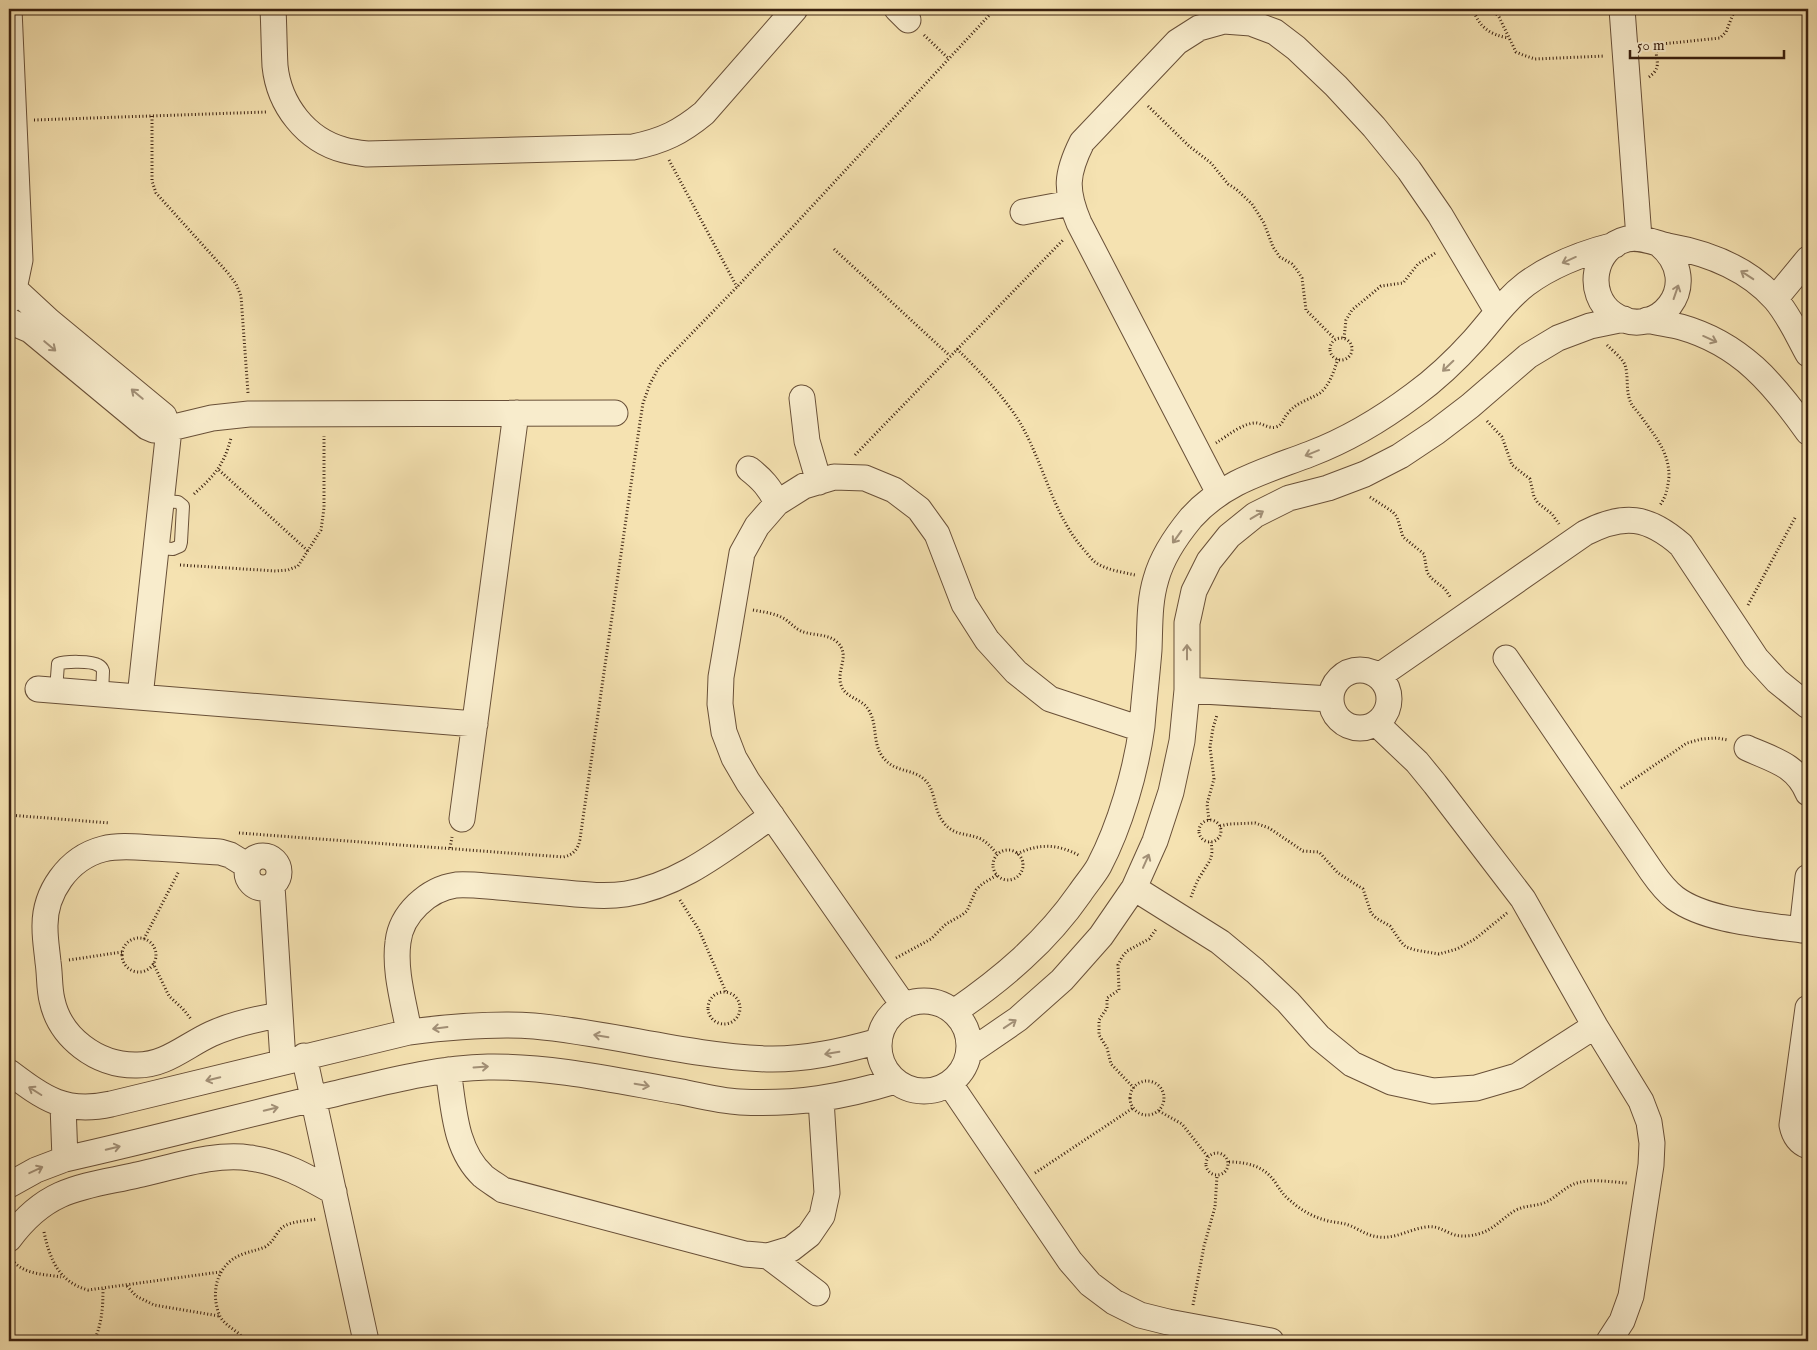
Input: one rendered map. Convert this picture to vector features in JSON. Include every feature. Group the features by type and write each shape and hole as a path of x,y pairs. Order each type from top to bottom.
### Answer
{"street":[{"path":"9,9 20,260 18,274 11,291 49,320 164,416 169,429 171,502 155,556 140,697"},
{"path":"273,9 275,68 280,90 290,111 304,128 323,142 344,150 367,154 633,147 653,143 671,136 688,126 704,113 795,9"},
{"path":"1622,9 1627,84 1649,241"},
{"path":"1219,493 1075,213 1069,182 1072,161 1082,142 1177,42 1199,28 1251,16 1296,48 1336,86 1374,127 1409,170 1440,215 1497,311"},
{"path":"1023,212 1075,213"},
{"path":"954,1012 997,982 1035,948 1069,909 1098,867 1120,813 1132,776 1141,729 1150,614 1156,579 1171,546 1192,517 1219,493 1244,479 1347,438 1383,417 1416,394 1446,368 1475,339 1497,311 1525,285 1553,267 1583,253 1615,245 1626,240 1649,241 1691,250 1723,261 1751,277 1775,299 1793,326 1808,354"},
{"path":"970,1052 1018,1019 1062,980 1101,936 1134,888 1155,841 1171,792 1182,741 1187,690 1187,623 1194,591 1208,561 1229,536 1255,515 1289,498 1328,488 1352,479 1400,456 1470,406 1528,356 1558,338 1590,326 1658,316 1668,308 1675,298 1679,274 1675,262 1668,252 1649,241"},
{"path":"1615,245 1606,252 1599,262 1596,273 1598,296 1613,314 1635,320 1682,328 1714,340 1744,359 1771,382 1808,432"},
{"path":"1775,299 1808,260"},
{"path":"9,321 30,330 146,427 154,430 169,429 205,420 241,415 615,413"},
{"path":"802,398 806,440 826,479"},
{"path":"462,819 516,413"},
{"path":"749,469 771,489 777,503"},
{"path":"904,1006 772,816 734,758 724,732 720,704 721,676 742,553 757,526 777,503 804,486 826,479 865,478 894,490 919,509 937,534 964,604 987,640 1016,672 1050,699 1141,729"},
{"path":"1379,676 1585,533 1604,523 1625,520 1646,522 1665,531 1681,545 1756,658 1776,681 1808,706"},
{"path":"1506,658 1652,872 1662,886 1675,898 1705,914 1805,931 1808,877"},
{"path":"1361,670 1379,676 1386,685 1389,695 1389,706 1377,724 1367,728 1356,729 1338,719 1332,710 1330,699 1332,690 1343,675 1361,670"},
{"path":"47,690 475,724"},
{"path":"1187,690 1330,699"},
{"path":"1377,724 1417,762 1523,899 1595,1026 1631,1082 1649,1122 1652,1143 1648,1183 1631,1296 1622,1321 1609,1341"},
{"path":"1747,748 1791,768 1805,784 1808,793"},
{"path":"409,1032 396,961 398,940 405,920 418,904 435,892 455,885 476,885 602,896 647,890 689,872 772,816"},
{"path":"280,1016 256,1019 233,1025 201,1039 173,1056 155,1063 136,1066 117,1064 99,1058 82,1048 68,1034 58,1018 52,1000 45,928 47,907 54,887 67,870 83,857 102,849 124,846 225,853 248,866 251,861 260,856 270,857 278,864 280,873 276,883 272,886 280,1016 294,1059 312,1099 366,1341"},
{"path":"1134,888 1220,942 1255,971 1288,1002 1319,1036 1352,1064 1391,1082 1433,1091 1476,1088 1517,1076 1595,1026"},
{"path":"916,1002 930,1002 943,1005 954,1012 962,1020 967,1030 970,1052 960,1075 950,1084 928,1092 905,1088 895,1081 885,1070 880,1056 879,1041 883,1027 892,1015 904,1006 916,1002"},
{"path":"1808,1010 1792,1125 1798,1139 1808,1146"},
{"path":"9,1072 42,1096 63,1105 80,1108 95,1107 409,1032 452,1027 534,1026 732,1056 769,1059 806,1057 843,1051 879,1041"},
{"path":"9,1185 36,1170 65,1159 312,1099 412,1076 448,1070 488,1067 528,1068 738,1102 780,1103 821,1100 859,1092 895,1081"},
{"path":"448,1070 459,1139 469,1160 484,1176 503,1190 745,1254 768,1256 791,1249 809,1235 822,1216 827,1193 821,1100"},
{"path":"950,1084 1070,1262 1090,1284 1114,1302 1140,1315 1271,1341"},
{"path":"63,1105 65,1159"},
{"path":"9,1239 19,1225 38,1207 61,1195 85,1186 217,1158 248,1157 277,1163 305,1175 336,1203"},
{"path":"768,1256 817,1293"}],"path":[{"path":"234,832 563,857 570,856 575,852 579,846 643,403 650,384 659,367 737,287 996,9"},
{"path":"1473,9 1480,24 1486,30 1509,38"},
{"path":"1492,9 1499,17 1516,52 1535,59 1625,55"},
{"path":"1627,84 1648,78 1656,72 1658,67 1657,50 1662,44 1720,38 1726,32 1735,9"},
{"path":"902,14 949,59"},
{"path":"1132,90 1188,146 1211,163 1228,184 1252,204 1264,223 1273,247 1280,257 1292,264 1302,278 1306,310 1335,339"},
{"path":"14,121 290,111"},
{"path":"152,116 152,181 156,193 228,273 236,284 240,296 241,415 232,435 228,453 219,470 194,494 171,502"},
{"path":"671,136 667,152 669,162 737,287"},
{"path":"826,479 950,356 1075,213"},
{"path":"1344,338 1346,320 1352,310 1381,286 1403,283 1418,264 1426,261 1455,240"},
{"path":"834,249 950,356"},
{"path":"1590,326 1624,363 1627,374 1626,389 1631,404 1667,455 1669,468 1668,484 1664,499 1646,522"},
{"path":"1344,338 1351,343 1352,352 1347,358 1338,359 1334,357 1330,348 1335,339 1344,338"},
{"path":"957,348 986,378 1019,422 1033,449 1064,522 1076,541 1095,562 1119,572 1156,579"},
{"path":"1198,453 1246,426 1255,423 1270,428 1277,427 1281,424 1287,413 1306,399 1320,392 1330,381 1338,359"},
{"path":"1470,406 1482,413 1494,430 1502,437 1512,465 1530,479 1534,497 1538,503 1552,514 1572,542"},
{"path":"155,556 276,571 288,570 298,566 321,530 323,519 324,414"},
{"path":"219,470 308,551"},
{"path":"1352,479 1364,493 1393,512 1397,517 1403,537 1424,554 1427,572 1431,578 1445,589 1464,617"},
{"path":"1736,627 1796,516"},
{"path":"732,610 750,610 774,614 784,618 800,631 821,635 837,642 843,651 844,657 839,676 841,687 850,696 859,699 868,708 874,725 875,743 887,762 902,771 915,773 924,778 933,792 936,811 948,827 958,834 980,838 998,854"},
{"path":"1209,820 1207,804 1214,779 1211,738 1222,692"},
{"path":"1603,800 1687,743 1717,738 1733,741 1747,748"},
{"path":"9,815 117,824"},
{"path":"1209,820 1217,822 1220,826 1218,838 1211,842 1203,839 1199,831 1202,824 1209,820"},
{"path":"1220,826 1255,824 1269,828 1303,851 1319,852 1338,873 1363,889 1371,912 1376,918 1390,926 1406,947 1427,953 1439,954 1458,949 1475,939 1523,899"},
{"path":"1134,1088 1112,1064 1107,1048 1099,1036 1099,1020 1107,1008 1107,998 1119,990 1118,966 1122,957 1128,951 1149,939 1169,911 1190,897 1201,874 1212,858 1211,842"},
{"path":"1017,854 1028,849 1044,846 1058,847 1071,851 1098,867"},
{"path":"144,939 190,850"},
{"path":"1007,851 1017,854 1023,863 1021,873 1017,877 1007,880 997,876 994,863 998,854 1007,851"},
{"path":"877,968 931,939 946,924 967,911 976,890 982,884 997,876"},
{"path":"669,882 699,930 726,992 736,998 740,1009 735,1020 718,1024 710,1016 708,1004 715,995 726,992"},
{"path":"153,963 144,970 133,971 124,964 122,952 128,942 133,940 144,939 149,942 155,952 153,963 169,996 190,1017 201,1039"},
{"path":"48,964 122,952"},
{"path":"1144,1082 1156,1084 1163,1094 1164,1100 1159,1111 1148,1115 1137,1112 1133,1108 1130,1098 1134,1088 1144,1082"},
{"path":"1018,1184 1133,1108"},
{"path":"1159,1111 1182,1124 1208,1157"},
{"path":"1213,1153 1223,1154 1228,1162 1226,1172 1217,1176 1208,1171 1206,1161 1213,1153"},
{"path":"1228,1162 1254,1165 1266,1172 1286,1197 1314,1216 1326,1221 1345,1224 1377,1237 1392,1238 1417,1228 1430,1226 1443,1228 1454,1235 1476,1235 1496,1226 1520,1208 1550,1200 1574,1184 1584,1182 1648,1183"},
{"path":"1190,1326 1204,1246 1215,1207 1217,1176"},
{"path":"219,1316 215,1296 216,1284 220,1272 225,1265 235,1258 268,1246 282,1228 287,1225 336,1203"},
{"path":"38,1207 45,1240 62,1277"},
{"path":"9,1254 18,1267 30,1272 62,1277 79,1288 88,1290 220,1272"},
{"path":"126,1286 136,1296 154,1305 219,1316 245,1341"},
{"path":"94,1341 103,1313 103,1289"}]}
